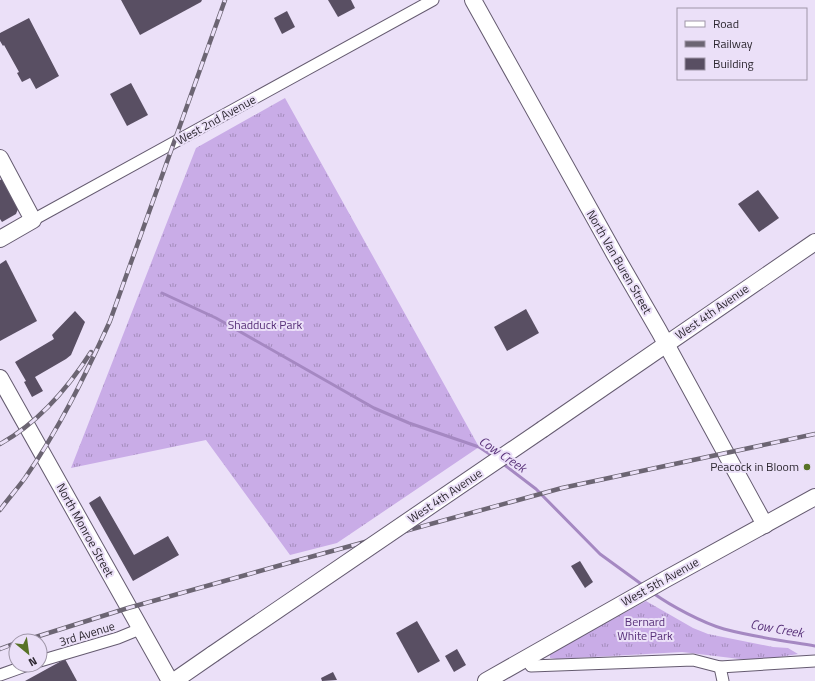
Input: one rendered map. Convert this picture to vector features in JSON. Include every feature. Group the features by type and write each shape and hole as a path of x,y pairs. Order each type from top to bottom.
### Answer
{"street":[{"name":"West 2nd Avenue","path":"0,239 433,0"},
{"name":"North Van Buren Street","path":"473,0 666,344 765,525"},
{"path":"0,158 33,220"},
{"name":"West 4th Avenue","path":"181,677 815,242"},
{"name":"North Monroe Street","path":"0,378 170,681"},
{"name":"West 5th Avenue","path":"486,681 815,497"},
{"name":"3rd Avenue","path":"48,659 118,638 140,629"},
{"path":"526,658 531,666 693,660 720,667 815,661"},
{"path":"720,667 723,681"}],"green space":[{"name":"Shadduck Park","path":"285,98 479,447 337,543 290,555 206,440 71,468 196,148"},
{"name":"Bernard White Park","path":"646,601 693,628 708,634 773,647 788,648 798,654 761,660 748,660 682,652 557,659 550,658 550,653"}],"building":[{"path":"121,0 202,0 201,2 140,35"},
{"path":"328,0 351,0 355,8 338,17"},
{"path":"287,11 295,27 282,34 274,18"},
{"path":"29,18 59,76 36,89 30,78 22,82 17,73 19,72 4,45 3,46 0,41 0,33"},
{"path":"131,83 148,115 127,126 110,94"},
{"path":"2,179 18,209 16,214 2,222 0,219 0,180"},
{"path":"758,190 779,218 759,232 738,204"},
{"path":"6,260 37,321 0,341 0,264"},
{"path":"526,309 539,333 507,351 494,327"},
{"path":"75,311 85,322 71,355 35,377 43,391 32,397 24,382 26,381 15,362 54,339 52,335"},
{"path":"100,496 134,555 168,536 179,555 133,581 89,503"},
{"path":"580,561 593,582 585,588 571,566"},
{"path":"417,621 440,661 418,673 396,633"},
{"path":"457,649 466,665 454,672 445,656"},
{"path":"65,659 77,681 25,681 40,673 48,673 48,668"},
{"path":"333,672 337,680 322,681 321,678"}],"waterway":[{"name":"Cow Creek","path":"162,293 216,318 374,408 409,423 479,447 494,457"},
{"name":"Cow Creek","path":"502,463 536,489 600,554 644,586"},
{"name":"Cow Creek","path":"653,593 687,614 724,629 758,637 815,646"}],"railway":[{"path":"0,510 25,478 49,441 81,382 110,321 225,0"},
{"path":"0,444 27,426 51,404 72,379 91,352"},
{"path":"48,633 128,608 562,488 815,434"},
{"path":"0,649 8,646"}],"place":[{"name":"Peacock in Bloom","path":"807,467"}]}
